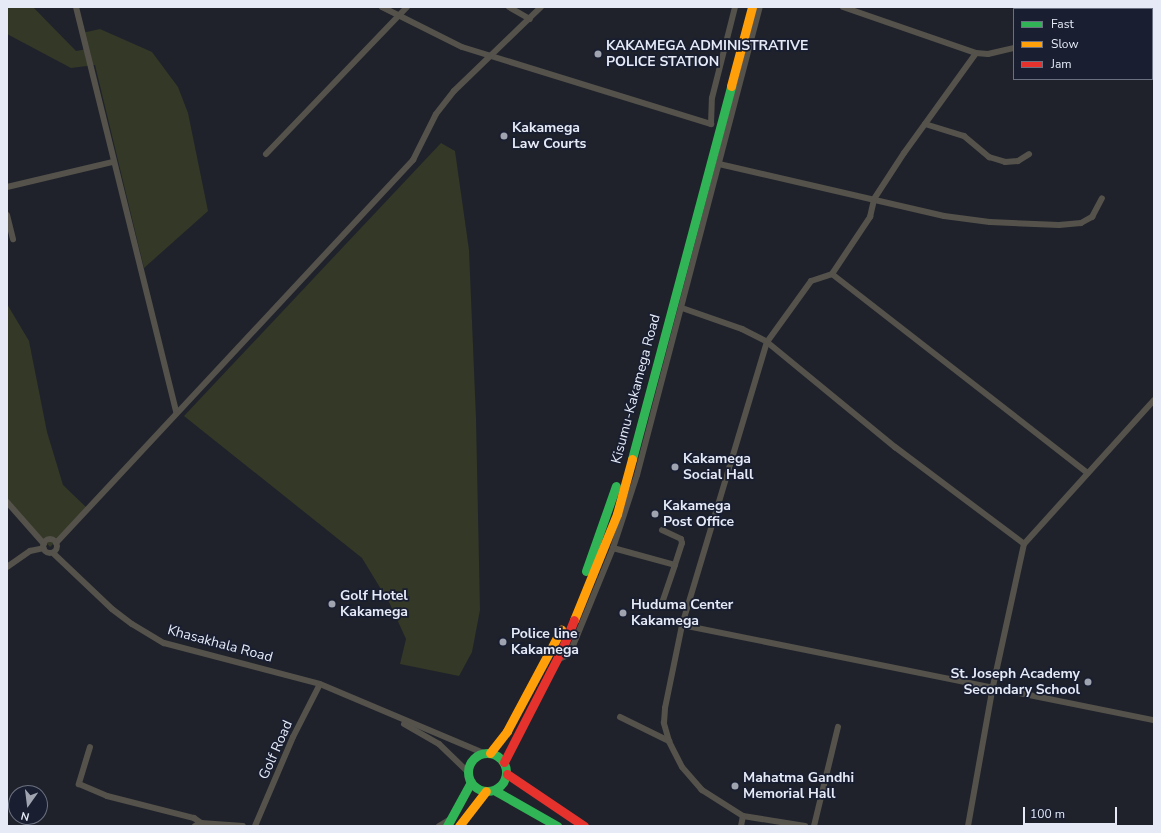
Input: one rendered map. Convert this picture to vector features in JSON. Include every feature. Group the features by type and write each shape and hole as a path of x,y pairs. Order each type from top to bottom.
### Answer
{"highway":[{"name":"Kisumu-Kakamega Road","path":"486,753 507,731 555,643 604,525 646,377 711,124 743,7"},
{"name":"Kisumu-Kakamega Road","path":"504,762 556,660 617,514 752,7"},
{"path":"459,826 490,791 503,784 506,774 504,762 486,753 472,760 468,772 471,782 477,788 490,791 557,826"},
{"path":"506,774 548,804 584,826"},
{"path":"449,822 471,782"},
{"path":"540,816 548,804"}],"street":[{"path":"76,7 113,162 176,412"},
{"path":"382,7 444,40 490,57 711,124 712,98 735,7"},
{"path":"266,154 407,7"},
{"path":"509,7 530,19"},
{"path":"7,502 44,546 48,553 52,553 56,550 56,543 176,412 298,286 413,160 443,104 541,7"},
{"path":"556,660 568,654 572,648 613,548 637,475 760,7"},
{"path":"842,7 976,53 988,54 1013,48"},
{"path":"805,826 743,816 727,808 692,780 682,767 668,741 664,723 665,708 682,625 767,342 811,281 832,274 870,217 874,199 976,53"},
{"path":"925,124 964,136 989,157 1005,162 1018,161 1028,154"},
{"path":"7,187 113,162"},
{"path":"719,164 979,221 1059,225 1088,220 1096,212 1102,198"},
{"path":"7,216 13,239"},
{"path":"832,274 1088,473"},
{"path":"682,308 742,329 767,342 895,447 1024,544"},
{"path":"657,367 670,354"},
{"path":"968,826 993,686 1024,544 1154,400"},
{"path":"638,602 661,606 675,565 682,543 681,539 662,530"},
{"path":"7,567 30,551 44,546 49,540 56,543"},
{"path":"613,548 675,565"},
{"name":"Khasakhala Road","path":"52,553 112,609 132,624 164,643 320,684 381,712"},
{"path":"682,625 993,686 1154,720"},
{"name":"Golf Road","path":"256,826 293,738 320,684"},
{"path":"381,712 486,753"},
{"path":"381,712 440,744 468,772"},
{"path":"620,717 668,741"},
{"path":"814,826 838,727"},
{"path":"90,747 79,784 107,796 194,818 201,823"},
{"path":"741,826 743,816"},
{"path":"439,826 449,822"},
{"path":"195,826 201,823 243,826"}],"green space":[{"path":"7,7 33,7 76,51 87,49 82,33 100,29 152,52 178,87 188,113 208,211 144,268 95,65 71,68 7,34"},
{"path":"441,143 455,151 469,250 476,418 480,610 472,652 459,676 400,664 406,639 390,604 362,558 184,416"},
{"path":"7,304 29,341 47,432 63,485 88,509 50,547 7,498"}],"traffic: fast":[{"path":"632,459 731,86"},
{"path":"586,571 616,486"},
{"path":"483,753 491,753 498,756 503,761 506,772 503,783 498,788 491,791 483,791 476,788 471,783 468,776 468,768 471,761 476,756 483,753"},
{"path":"447,826 471,782"},
{"path":"494,790 557,826"}],"traffic: slow":[{"path":"731,86 752,7"},
{"path":"574,620 617,514 632,459"},
{"path":"490,753 507,731 561,630"},
{"path":"459,826 486,791"}],"traffic: jam":[{"path":"504,762 563,647 574,620"},
{"path":"507,774 584,826"}],"place":[{"name":"KAKAMEGA ADMINISTRATIVE POLICE STATION","path":"598,54"},
{"name":"Kakamega Law Courts","path":"504,136"},
{"name":"Kakamega Social Hall","path":"675,467"},
{"name":"Kakamega Post Office","path":"655,514"},
{"name":"Golf Hotel Kakamega","path":"332,604"},
{"name":"Huduma Center Kakamega","path":"623,613"},
{"name":"Police line Kakamega","path":"503,642"},
{"name":"St. Joseph Academy Secondary School","path":"1088,682"},
{"name":"Mahatma Gandhi Memorial Hall","path":"735,786"}]}
